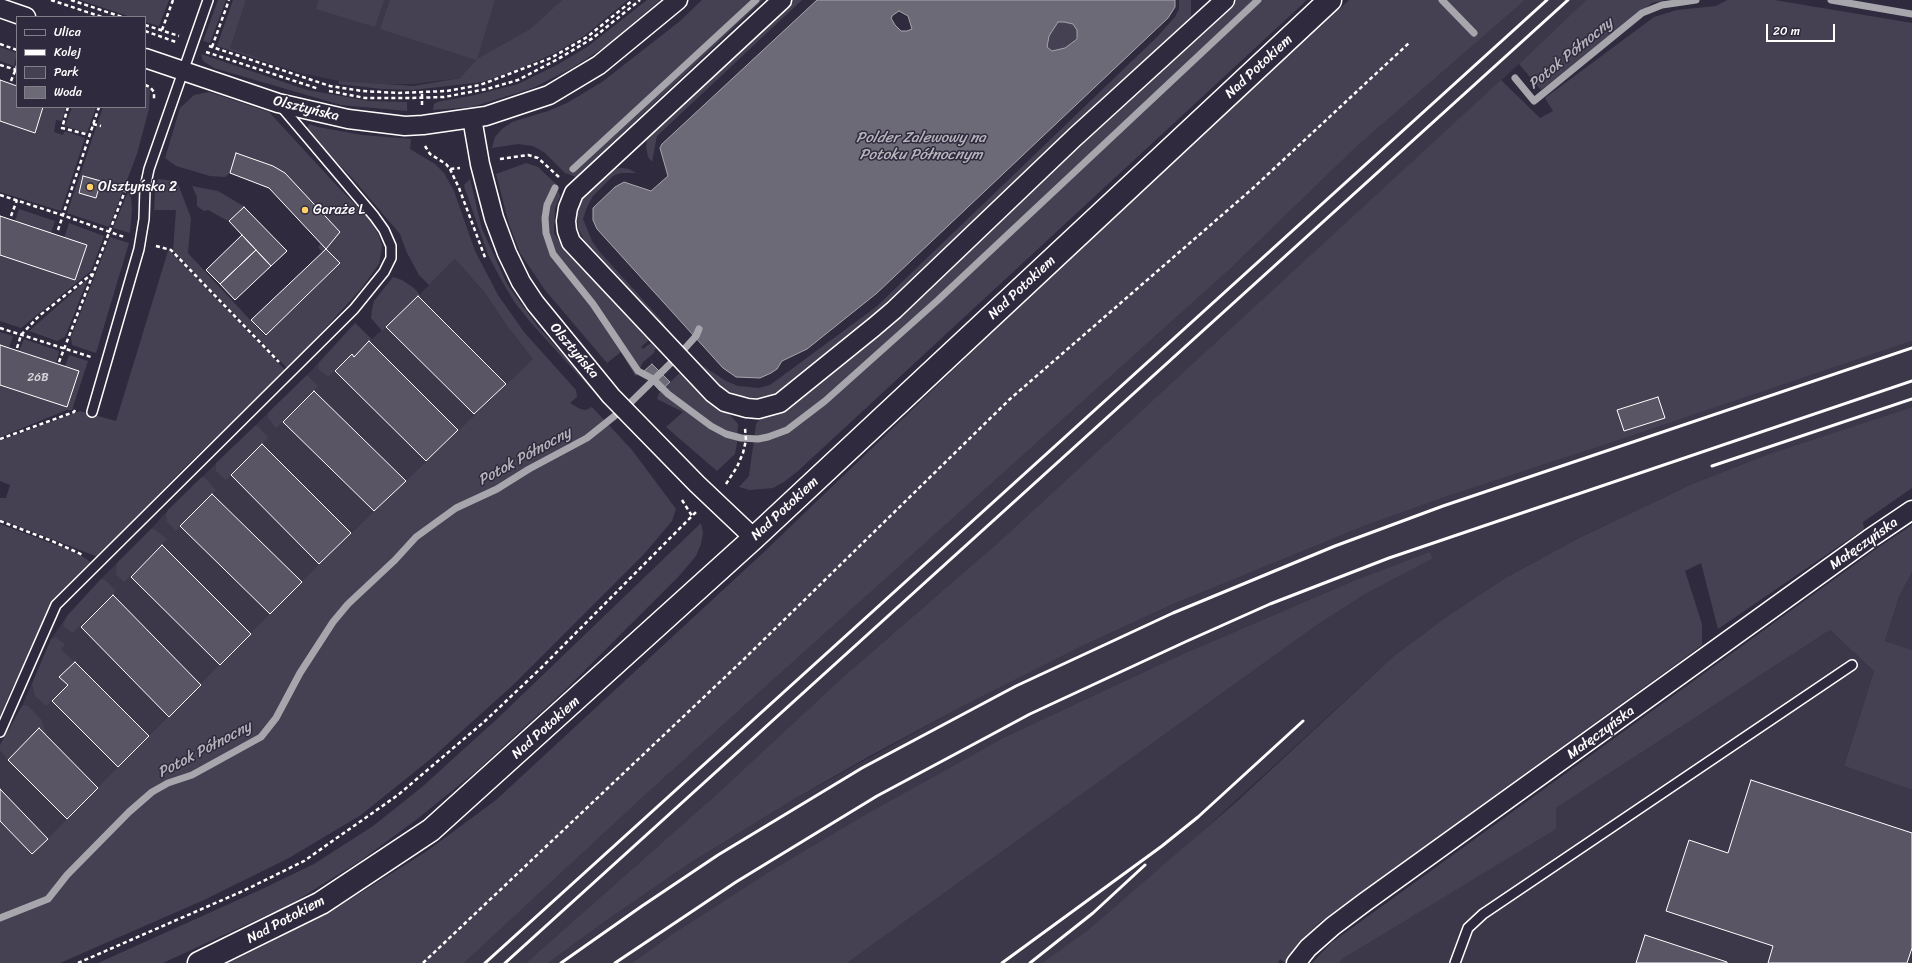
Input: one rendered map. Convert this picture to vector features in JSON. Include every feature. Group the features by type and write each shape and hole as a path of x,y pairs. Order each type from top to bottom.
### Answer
{"main road":[{"name":"Nad Potokiem","path":"199,963 321,903 431,830 754,538 1330,0"}],"street":[{"name":"Olsztyńska","path":"146,58 278,103 348,120 405,126 424,125 472,118 506,110 548,95 599,65 678,0"},
{"path":"782,0 574,193 568,208 567,231 571,242 713,393 725,402 742,407 758,409 780,403 874,327 1075,137 1225,0"},
{"path":"0,8 23,16"},
{"name":"Olsztyńska","path":"472,118 480,164 494,218 507,253 521,282 534,303 611,396 711,498 754,538"},
{"name":"Małęczyńska","path":"1296,963 1313,944 1366,902 1869,539 1912,510"}],"lane":[{"path":"92,412 140,243 144,219 145,188 149,169 208,0"},
{"path":"0,732 56,605 290,374 368,294 384,272 391,258 391,246 384,230 374,216 278,103"},
{"path":"1455,963 1468,928 1482,914 1852,665"}],"path":[{"path":"51,0 99,16"},
{"path":"71,0 119,16"},
{"path":"162,30 173,0"},
{"path":"212,47 229,0"},
{"path":"146,25 162,30 192,44 212,47 338,87 362,91 404,94 447,91 480,85 551,58 588,37 633,0"},
{"path":"146,31 192,44 319,89 365,98 444,97 487,90 518,80 593,38 640,0"},
{"path":"423,963 743,660 1010,400 1252,189 1410,42"},
{"path":"0,44 16,50"},
{"path":"0,65 16,70 12,80"},
{"path":"68,108 62,128 89,135"},
{"path":"58,230 99,108"},
{"path":"93,124 100,126"},
{"path":"59,362 63,348 94,273 125,190"},
{"path":"0,195 140,243 171,250 290,374"},
{"path":"11,216 17,200"},
{"path":"16,348 21,335 39,316 94,273"},
{"path":"0,328 92,357 90,364"},
{"path":"0,440 74,412 76,405"},
{"path":"78,963 243,891 304,861 398,795 485,721 540,669 728,482 743,453 745,435 742,407"},
{"path":"0,521 52,541 90,558 97,564"}],"shaded area":[{"path":"246,0 562,0 530,29 476,60 460,78 415,84 377,84 339,81 300,73 229,48"},
{"path":"1525,0 1586,0 1519,64 1000,541 842,678 717,794 526,963 464,963 645,795 1231,268 1356,147"},
{"path":"455,259 485,293 507,326 533,359 319,564 32,854 0,821 0,745 22,706 51,639 67,616 168,510 307,375 355,323 372,339"},
{"path":"1912,341 1912,407 1769,454 1692,484 1579,538 1507,577 1449,615 1394,656 1183,849 1088,930 1042,963 847,963 1314,627 1429,552 1353,581 1176,657 1003,738 868,813 772,870 671,935 632,963 548,963 604,922 690,863 791,801 961,707 1080,647 1171,605 1364,526 1448,496"},
{"path":"1912,572 1912,650 1885,641 1899,597"},
{"path":"1830,630 1874,671 1844,766 1912,790 1912,963 1340,963 1342,959 1556,808"}],"green space":[{"path":"80,0 169,0 159,26 146,22 146,16 128,16"},
{"path":"218,0 226,0 210,43 203,41"},
{"path":"233,0 246,0 230,48 300,73 217,46"},
{"path":"319,0 384,0 375,27 316,9"},
{"path":"390,0 495,0 477,59 530,29 562,0 628,0 584,36 555,53 521,68 482,82 413,90 382,89 339,84 339,81 414,86 460,78 476,60 380,29"},
{"path":"647,0 660,0 606,46 572,68 533,88 472,107 433,110 434,104 437,102 475,95 518,84 557,65 587,47"},
{"path":"702,0 763,0 576,177 565,173 545,153 533,146 518,144 492,148 495,137 502,129 512,122 548,111 567,103 602,82 680,21"},
{"path":"792,0 802,0 657,136 652,162 648,157 646,146 647,138 653,128"},
{"path":"1179,0 1191,0 1191,16 885,310 782,390 757,398 741,396 718,387 703,366 726,381 738,386 759,388 770,385 876,307 1157,37 1175,17 1179,9"},
{"path":"1234,0 1307,0 798,471 784,482 773,488 750,490 739,487 749,476 756,424 760,419 785,410 895,321"},
{"path":"1349,0 1525,0 1356,147 1231,268 645,795 464,963 225,963 274,940 341,905 427,851 496,800 764,552 1054,273"},
{"path":"1586,0 1665,0 1652,3 1541,90 1519,64"},
{"path":"1727,0 1774,0 1912,23 1912,341 1448,496 1364,526 1171,605 1080,647 961,707 868,757 791,801 690,863 604,922 548,963 526,963 717,794 842,678 1000,541 1501,80 1540,118 1553,111 1545,98 1654,17 1677,10 1716,6"},
{"path":"1058,22 1073,24 1077,30 1076,39 1065,48 1052,51 1047,47 1049,36"},
{"path":"0,47 16,53 14,66 0,61"},
{"path":"201,54 307,90 369,101 407,102 407,111 341,105 214,68 203,61"},
{"path":"146,87 150,89 149,109 137,154 109,227 67,213 103,108 146,108"},
{"path":"209,92 269,112 339,188 369,218 379,236 382,246 379,264 361,289 288,369 173,251 176,210 154,210 155,192 158,179 175,181 178,184 191,218 188,253 265,336 332,264 318,247 333,232 273,168 236,153 230,173 225,177 210,176 176,166 165,158 180,108 194,95"},
{"path":"43,108 66,108 62,121 56,120 54,132 63,135 65,131 85,138 61,211 0,192 0,121 34,133"},
{"path":"72,108 96,108 87,133 65,126"},
{"path":"309,124 362,135 411,139 410,149 435,164 444,173 454,191 475,251 498,295 524,332 576,390 577,397 570,403 580,409 586,410 592,407 632,450 676,509 672,521 645,553 512,686 433,757 361,815 289,858 204,900 60,963 0,963 0,821 32,854 319,564 533,359 507,326 485,293 455,259 429,285 419,275 407,253 400,234 353,179 306,130"},
{"path":"526,163 538,167 556,184 560,196 555,208 554,233 562,245 651,338 641,347 643,349 651,343 656,348 653,354 643,362 636,377 621,352 607,363 545,290 520,253 509,224 496,174"},
{"path":"609,169 629,169 636,173 621,173 613,176 593,196 583,219 592,241 599,251 663,322 666,328 621,285 584,240 578,228 577,209 585,193"},
{"path":"470,179 482,229 507,284 538,327 593,387 591,389 532,324 515,303 503,283 488,255 465,189 464,185"},
{"path":"192,186 218,191 245,207 228,221 208,210 204,211 197,206 197,197"},
{"path":"128,192 131,197 132,209 130,233 113,228"},
{"path":"19,209 55,221 51,233 15,221"},
{"path":"69,223 104,236 91,271 21,328 0,321 0,255 75,280 87,245 64,238"},
{"path":"110,237 129,243 96,353 72,345 71,337"},
{"path":"168,251 170,251 286,371 184,468 98,557 0,519 0,498 6,498 10,485 0,481 0,441 80,411 116,421"},
{"path":"393,277 402,280 414,288 420,295 382,331 371,318 372,309 374,301"},
{"path":"88,279 65,337 57,341 29,331"},
{"path":"355,323 371,339 354,357 352,354 328,377 318,369 319,363"},
{"path":"0,332 13,336 9,348 19,351 24,339 59,351 56,364 65,366 69,355 88,361 72,410 67,410 0,437"},
{"path":"680,373 716,408 729,414 738,424 735,454 717,471 666,427 683,412 657,399 660,391"},
{"path":"307,375 318,386 276,428 268,418 268,413"},
{"path":"1912,407 1912,488 1863,522 1864,529 1718,629 1701,563 1685,571 1702,624 1702,645 1320,922 1299,942 1285,963 1280,959 1278,963 1042,963 1088,930 1233,805 1394,656 1449,615 1507,577 1579,538 1692,484 1769,454"},
{"path":"255,426 258,426 268,438 226,480 216,471 216,463"},
{"path":"202,477 205,478 216,490 176,531 167,522 166,515 168,510"},
{"path":"701,523 703,533 701,544 696,556 679,576 563,692 474,773 416,820 360,861 291,904 163,963 98,963 314,864 373,826 422,787 498,718"},
{"path":"0,524 64,548 82,556 96,566 56,609 12,688 0,717"},
{"path":"1912,525 1912,572 1899,597 1885,641 1912,650 1912,790 1844,766 1874,671 1830,630 1556,808 1556,829 1342,959 1340,963 1312,963 1331,943 1876,549"},
{"path":"151,529 154,529 167,539 124,582 116,574 117,563"},
{"path":"1429,552 1433,558 1365,594 1314,627 847,963 632,963 671,935 772,870 868,813 1003,738 1176,657 1353,581"},
{"path":"101,579 105,580 116,591 72,633 63,626 67,616"},
{"path":"56,638 65,644 61,650 75,662 59,677 68,685 46,706 35,696 32,684 51,639"},
{"path":"27,705 41,719 47,736 39,728 8,760 0,750 0,745 22,706"}],"water":[{"name":"Polder Zalewowy na Potoku Północnym","path":"817,0 1175,0 1175,7 1168,18 877,293 807,349 782,361 777,369 760,378 736,377 723,368 597,229 593,220 593,208 615,187 624,182 651,191 668,176 660,148 662,144","holes":["899,11 908,16 912,29 901,31 895,25 891,18","1058,22 1073,24 1077,30 1077,39 1065,48 1052,51 1047,47 1049,36"]},
{"path":"652,364 659,371 662,368 665,371 662,374 670,382 660,391 643,372"}],"building":[{"path":"0,80 16,86 16,108 43,108 35,133 0,121"},
{"name":"Garaże L","path":"236,153 273,166 285,173 340,232 326,249 269,188 230,173"},
{"name":"Olsztyńska 2","path":"83,176 101,181 96,198 79,193"},
{"path":"244,207 287,251 271,266 229,221"},
{"path":"0,216 87,245 75,280 0,255"},
{"path":"242,235 256,250 220,284 206,270"},
{"path":"326,249 340,263 266,335 251,320"},
{"path":"256,250 271,266 235,300 220,284"},
{"path":"418,296 506,384 474,414 386,327"},
{"path":"369,341 458,430 426,461 335,371 352,354 354,357"},
{"path":"0,345 79,371 67,407 0,385"},
{"path":"314,391 406,481 374,511 283,422"},
{"path":"1658,397 1665,418 1624,431 1617,410"},
{"path":"262,444 351,533 319,564 231,475"},
{"path":"212,494 302,582 270,614 180,526"},
{"path":"162,545 251,634 220,665 131,577"},
{"path":"113,595 201,685 169,717 81,627"},
{"path":"75,662 149,736 118,767 52,701 68,685 59,677"},
{"path":"39,728 98,788 67,819 8,760"},
{"path":"1751,780 1912,833 1912,948 1907,963 1768,963 1773,946 1666,911 1689,840 1728,853"},
{"path":"0,789 48,839 32,854 0,821"},
{"path":"1645,935 1727,962 1727,963 1636,963"}],"waterway":[{"path":"573,169 756,0"},
{"path":"555,188 547,205 545,218 546,233 553,254 593,304 638,371 653,379 668,394 711,426 726,434 741,438 758,439 768,437 787,430 825,401 938,300 1258,0"},
{"name":"Potok Północny","path":"1442,0 1474,33"},
{"name":"Potok Północny","path":"1515,78 1534,101 1642,13 1662,5 1696,0"},
{"name":"Potok Północny","path":"1831,0 1912,14"},
{"name":"Potok Północny","path":"0,918 48,899 67,875 129,812 152,792 168,783 192,775 261,737 276,718 300,673 333,622 348,604 395,560 416,537 456,508 497,489 529,469 587,438 627,406 678,356 696,336 699,329"}],"railway":[{"path":"485,963 1547,0"},
{"path":"505,963 1568,0"},
{"path":"561,963 718,855 862,768 1016,686 1173,613 1335,546 1443,506 1912,348"},
{"path":"615,963 736,882 877,796 1030,714 1185,642 1270,604 1389,558 1912,381"},
{"path":"1712,466 1912,399"},
{"path":"1002,963 1162,846 1198,817 1303,721"},
{"path":"1030,963 1093,913 1145,865"}],"place":[{"name":"Olsztyńska 2","path":"90,187"},
{"name":"Garaże L","path":"305,210"}]}
